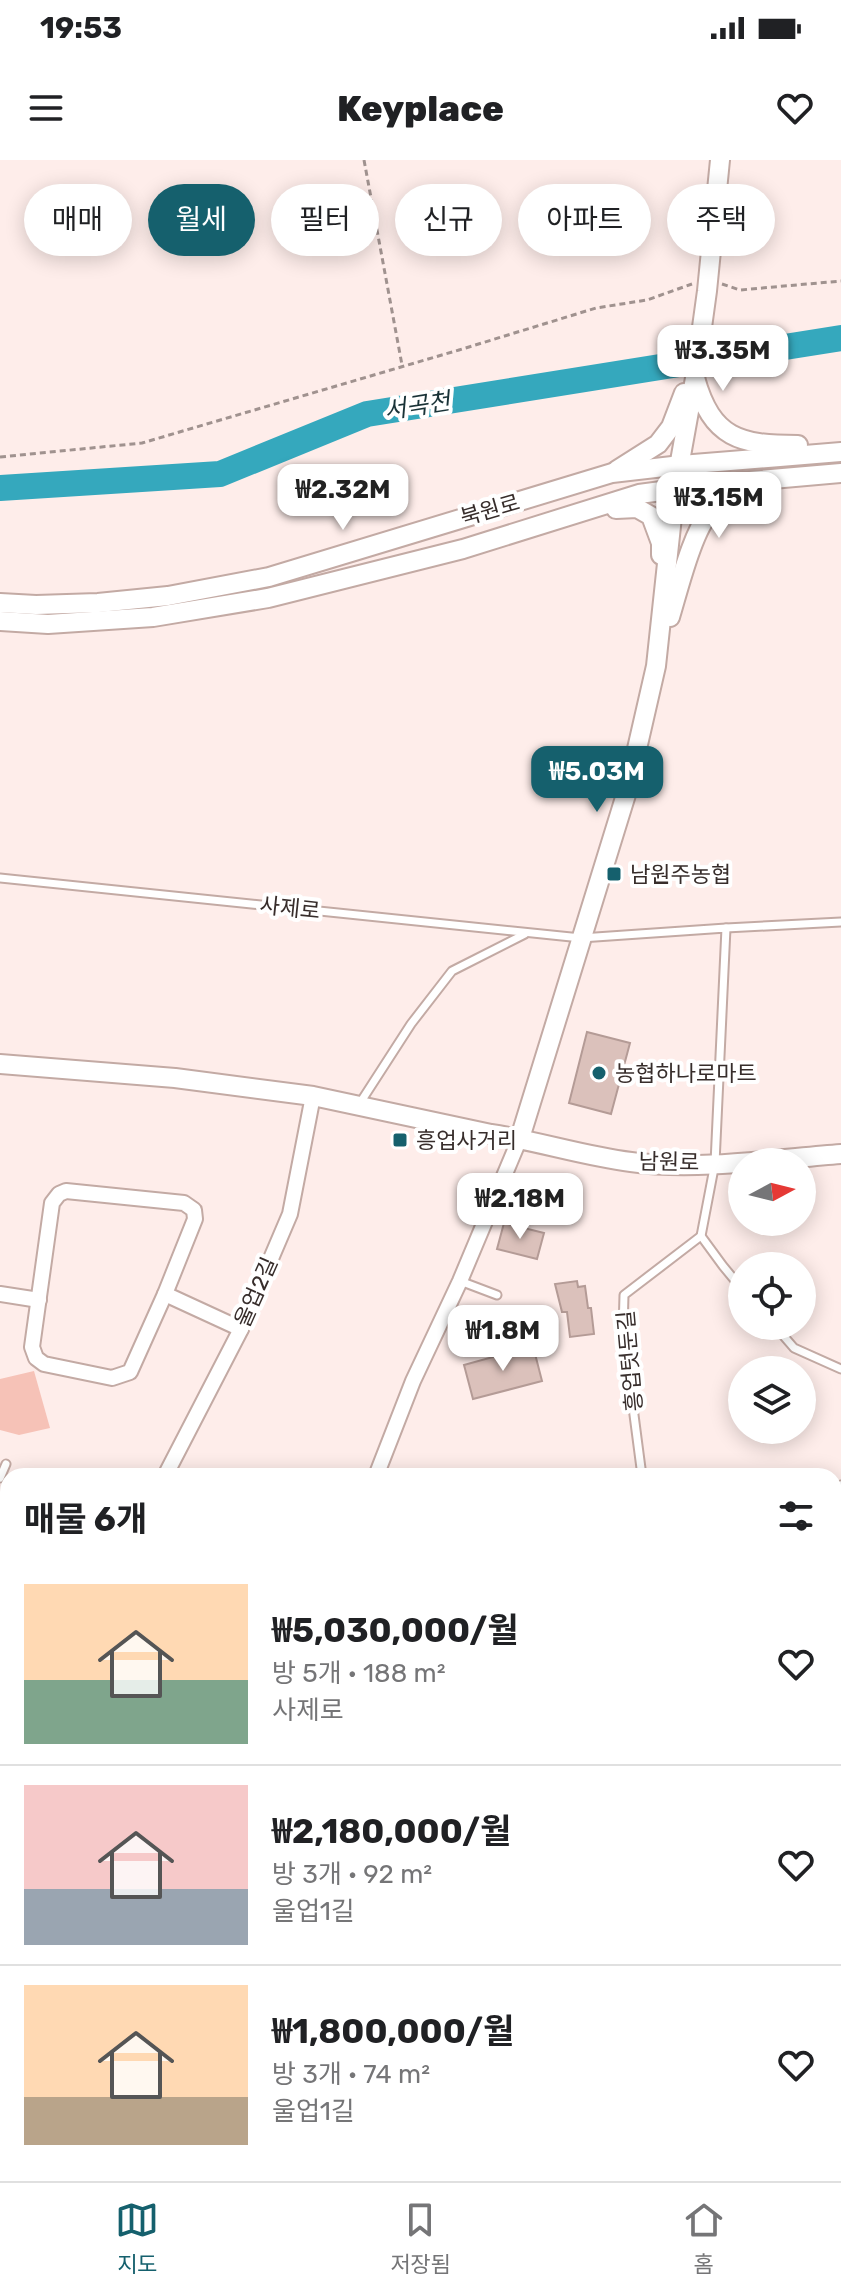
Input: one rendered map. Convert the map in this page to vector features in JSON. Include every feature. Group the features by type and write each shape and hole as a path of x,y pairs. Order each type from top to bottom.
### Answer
{"street":[{"path":"656,666 675,489 695,378 720,160"},
{"path":"695,378 706,406 721,427 740,440 779,445 841,444"},
{"path":"612,473 658,444 671,427 682,395 695,378"},
{"name":"북원로","path":"0,603 36,605 168,596 269,577 612,473 841,452"},
{"path":"379,1468 413,1381 460,1281 520,1138 628,788 656,666 695,540 710,511 742,490 841,475"},
{"name":"북원로","path":"0,621 48,624 138,619 268,598 463,549 639,494 841,475"},
{"path":"541,525 621,508 637,508 651,516 661,543 656,666"},
{"name":"남원로","path":"0,1064 175,1078 313,1096 634,1163 715,1163 841,1154"},
{"name":"울업2길","path":"169,1468 241,1329 290,1214 313,1096"},
{"path":"66,1191 184,1203 194,1210 195,1219 165,1294 130,1372 112,1378 44,1364 36,1358 32,1347 52,1203 59,1194 66,1191"},
{"path":"0,1294 39,1300"},
{"path":"165,1294 241,1329"}],"lane":[{"name":"사제로","path":"0,878 581,938 841,922"},
{"path":"726,928 715,1163 701,1236 728,1272"},
{"path":"359,1105 411,1024 452,971 527,933"},
{"name":"흥업텃둔길","path":"641,1468 623,1331 624,1295 701,1236"},
{"path":"460,1281 497,1295"},
{"path":"787,1340 794,1348 841,1369"},
{"path":"4,1468 6,1464"}],"path":[{"path":"364,160 402,365"},
{"path":"0,457 142,443 596,308 647,300 707,285 740,290 841,281"}],"shaded area":[{"path":"34,1371 50,1428 19,1435 0,1430 0,1379"}],"building":[{"name":"농협하나로마트","path":"587,1032 630,1043 611,1114 569,1103"},
{"path":"504,1223 544,1233 537,1259 497,1249"},
{"path":"577,1281 578,1287 585,1286 594,1334 570,1337 567,1312 562,1312 555,1284"},
{"path":"533,1346 542,1381 473,1399 464,1365"}],"waterway":[{"name":"서곡천","path":"0,488 220,474 367,414 841,338"}],"place":[{"name":"남원주농협","path":"614,874"},
{"name":"농협하나로마트","path":"599,1073"},
{"name":"흥업사거리","path":"400,1140"}]}
